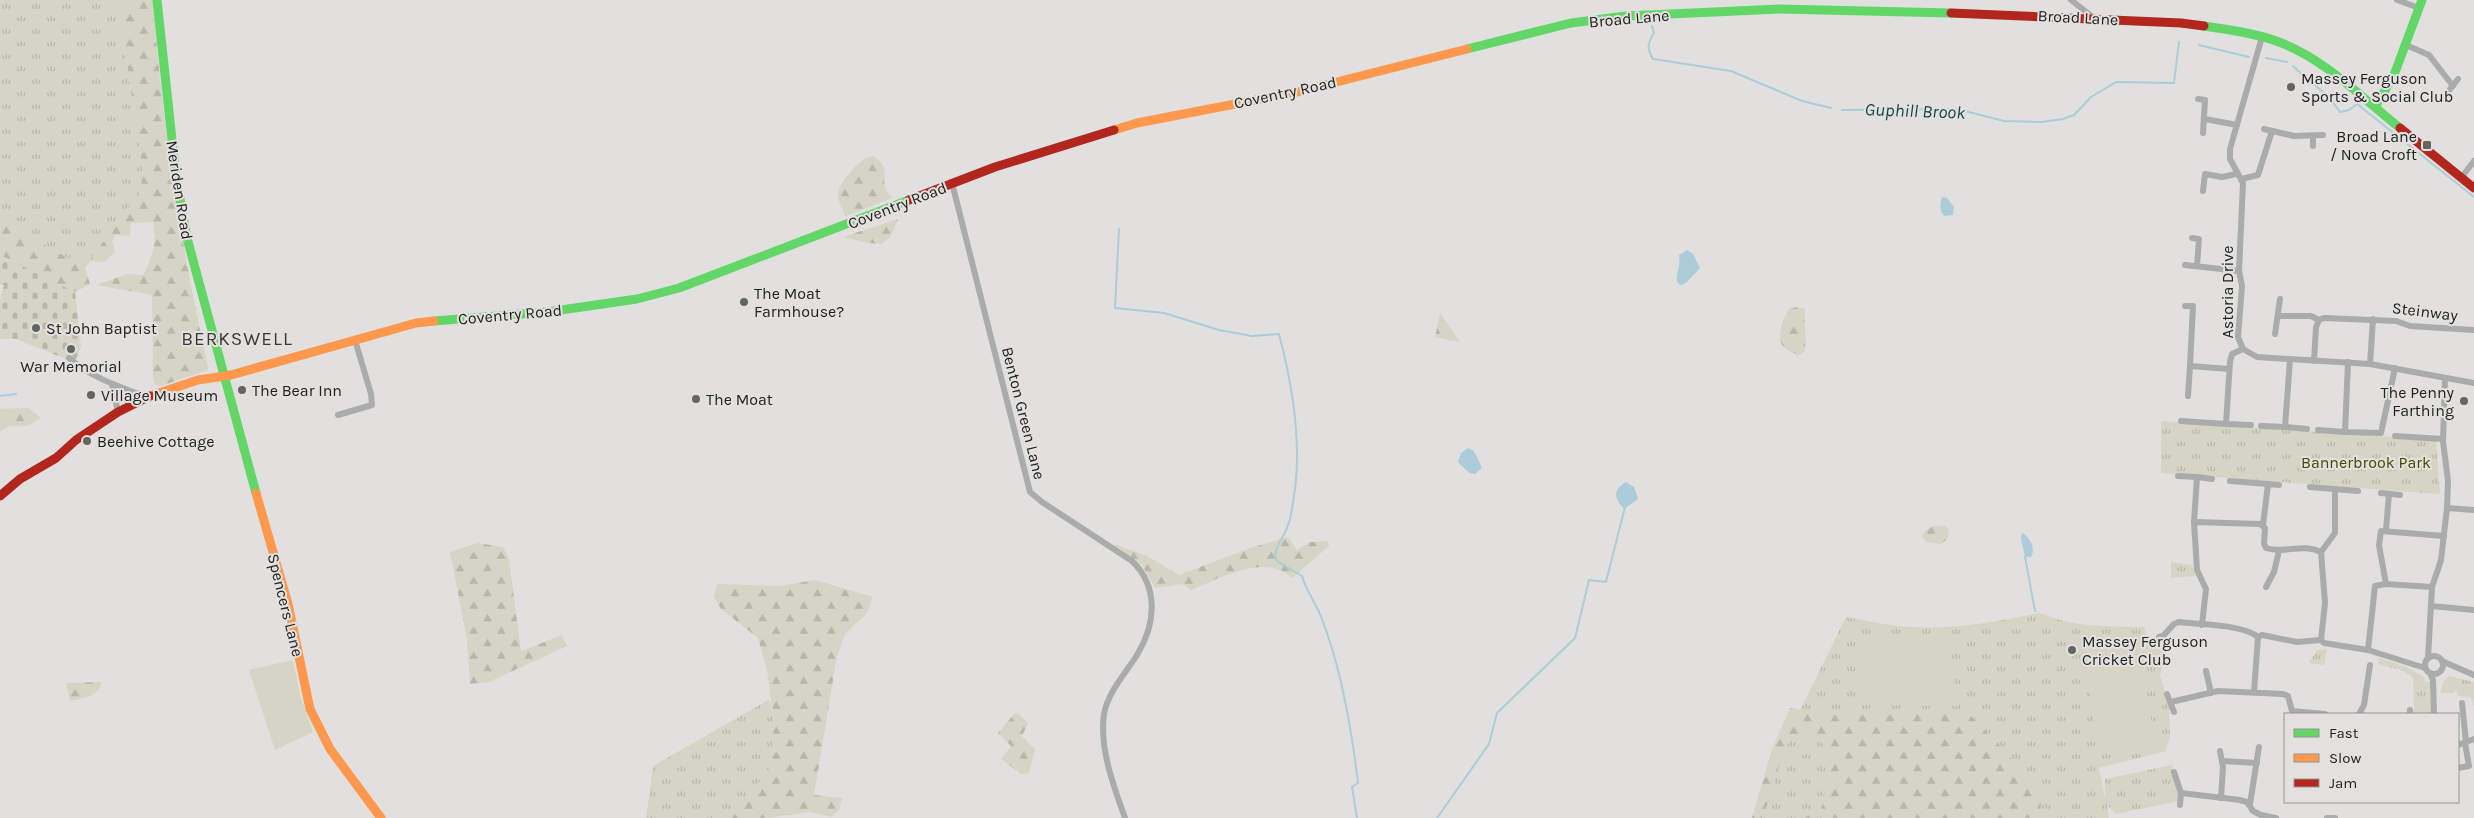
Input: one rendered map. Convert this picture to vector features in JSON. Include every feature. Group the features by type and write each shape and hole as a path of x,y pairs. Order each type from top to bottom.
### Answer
{"street":[{"name":"Meriden Road","path":"157,0 176,177 187,238 222,376"},
{"path":"2071,0 2094,18"},
{"path":"2375,107 2394,75 2421,4 2397,0"},
{"name":"Broad Lane","path":"1572,23 1626,16 1780,9 2014,14 2206,25 2279,42 2314,59 2474,188"},
{"name":"Coventry Road","path":"0,496 20,479 56,458 76,440 118,412 147,397 198,380 231,375 416,323 547,312 638,299 679,288 995,167 1137,123 1297,92 1572,23"},
{"name":"Astoria Drive","path":"2262,37 2230,149 2230,159 2243,189 2239,271 2242,286 2238,337 2242,349 2257,357 2370,364 2474,383"},
{"path":"2406,45 2429,55 2453,86"},
{"path":"2448,93 2458,79"},
{"path":"2198,98 2206,100 2203,133"},
{"path":"2205,119 2237,125"},
{"path":"2264,129 2294,136 2323,135"},
{"path":"2203,191 2205,171 2222,177 2258,175 2272,132"},
{"path":"2313,136 2313,146"},
{"path":"2461,178 2474,161"},
{"name":"Benton Green Lane","path":"952,183 1030,492 1042,502 1132,561 1142,570 1148,583 1153,608 1148,630 1138,653 1109,698 1104,715 1105,744 1110,772 1125,818"},
{"path":"2192,238 2203,239 2197,266"},
{"path":"2185,265 2239,271"},
{"path":"2275,334 2280,299"},
{"path":"2185,306 2201,306"},
{"path":"2188,396 2193,306"},
{"name":"Steinway","path":"2279,316 2311,316 2319,320 2331,317 2373,319 2396,321 2410,326 2474,330"},
{"name":"Steinway","path":"2370,364 2373,319"},
{"path":"2314,361 2316,327 2319,320"},
{"path":"338,415 372,405 371,394 355,340"},
{"path":"2226,424 2229,369 2232,354 2242,349"},
{"path":"69,358 77,365 112,384 147,397"},
{"path":"2285,427 2290,360"},
{"path":"2345,432 2348,362"},
{"path":"2190,366 2229,369"},
{"path":"2318,430 2381,434 2395,368"},
{"name":"Spencers Lane","path":"222,376 288,604 300,658 303,684 310,709 330,749 358,791 381,818"},
{"path":"2434,713 2433,688 2427,665 2432,587 2441,560 2447,508 2448,481 2444,439 2445,378"},
{"path":"112,384 118,412"},
{"path":"2181,421 2251,425"},
{"path":"2261,426 2307,429"},
{"path":"2395,436 2444,439"},
{"path":"2178,476 2212,479"},
{"path":"2197,477 2194,522 2197,570 2206,589 2202,625"},
{"path":"2230,481 2278,485"},
{"path":"2268,484 2263,525 2266,532 2265,546 2279,550 2306,548 2321,552"},
{"path":"2310,487 2358,491"},
{"path":"2321,640 2324,603 2321,552 2335,533 2335,490"},
{"path":"2381,493 2400,495"},
{"path":"2386,530 2389,494"},
{"path":"2447,508 2474,510"},
{"path":"2194,522 2263,525"},
{"path":"2386,584 2379,535 2381,531 2444,536"},
{"path":"2266,587 2274,572 2279,550"},
{"path":"2368,650 2373,589 2378,584 2432,587"},
{"path":"2431,606 2474,610"},
{"path":"2159,637 2163,636 2176,623 2238,629 2253,633 2258,637"},
{"path":"2258,637 2262,635 2297,642 2321,640 2327,645 2368,650 2427,665 2440,671 2460,670"},
{"path":"2254,692 2258,637"},
{"path":"2430,637 2440,659 2440,671 2433,688"},
{"path":"2427,665 2440,659"},
{"path":"2440,659 2460,670 2474,674"},
{"path":"2360,713 2364,705 2370,665"},
{"path":"2206,671 2211,693"},
{"path":"2360,672 2368,674"},
{"path":"2171,702 2218,691 2283,694 2288,696 2292,711 2314,713"},
{"path":"2167,694 2174,712"},
{"path":"2459,768 2469,766 2463,743 2462,703"},
{"path":"2463,743 2474,740"},
{"path":"2259,747 2250,804 2253,811 2276,818"},
{"path":"2220,751 2222,761 2221,798"},
{"path":"2222,761 2257,763"},
{"path":"2174,772 2181,793 2180,805"},
{"path":"2181,793 2247,802 2250,804"},
{"path":"2326,818 2335,818"}],"green space":[{"path":"0,0 122,0 122,31 143,171 140,193 85,268 0,219"},
{"path":"122,0 153,0 167,139 189,276 208,367 208,370 161,386 155,385 153,379 152,295 96,285 127,274 143,275 153,249 155,236 153,222 131,223 130,236 115,235 112,242 115,252 104,262 89,261 140,193 143,171 122,31"},
{"path":"873,156 883,166 885,187 893,198 846,216 840,204 838,194 841,185 859,163"},
{"path":"0,219 85,268 90,284 75,292 0,255"},
{"path":"898,219 891,236 882,244 867,243 843,237"},
{"path":"0,255 75,292 81,346 76,360 68,360 16,339 0,339 0,299 4,285 0,284"},
{"path":"1797,307 1805,309 1806,336 1804,352 1798,356 1783,346 1780,336 1782,324 1789,309"},
{"path":"1440,313 1460,342 1435,337"},
{"path":"29,408 41,418 27,426 8,426 0,432 0,409"},
{"name":"Bannerbrook Park","path":"2161,421 2436,440 2440,494 2161,473"},
{"path":"1933,526 1944,526 1949,529 1948,539 1941,544 1926,542 1922,536 1926,530"},
{"path":"1288,537 1297,550 1310,542 1328,541 1329,546 1292,578 1281,571 1269,567 1256,567 1242,570 1191,590 1183,584 1155,588 1142,565 1113,544 1147,556 1179,575 1250,548"},
{"path":"477,543 503,547 509,559 521,651 562,635 567,646 489,682 470,684 467,639 450,552"},
{"path":"2171,562 2192,565 2196,576 2171,578"},
{"path":"815,580 873,597 867,613 845,634 837,656 814,795 842,798 839,810 831,817 809,812 768,818 713,818 743,804 770,768 774,723 767,670 758,638 721,609 714,597 717,584 780,586"},
{"path":"2040,613 2079,624 2144,627 2148,640 2161,640 2164,661 2160,675 2169,705 2170,736 2166,751 2099,768 2105,799 2105,779 2172,765 2179,801 2116,814 2107,805 2109,818 1752,818 1772,750 1790,708 1800,710 1846,617 1899,626 1935,627 1988,622"},
{"path":"1859,636 1947,637 1957,706 1861,705"},
{"path":"2327,649 2324,665 2309,663 2317,650"},
{"path":"2140,654 2156,747 2098,752 2086,661"},
{"path":"2379,658 2409,668 2425,678 2425,682 2430,682 2433,713 2414,713 2413,677 2401,670 2378,664"},
{"path":"293,660 301,698 313,732 275,750 249,670"},
{"path":"2449,676 2474,682 2474,706 2471,697 2458,696 2457,692 2440,693 2444,681"},
{"path":"101,682 98,691 94,694 70,701 66,683"},
{"path":"770,699 774,723 770,768 743,804 713,818 646,818 653,766"},
{"path":"1790,708 1823,715 1969,714 2033,781 2041,799 2040,818 1821,818 1822,815 1816,818 1804,818 1821,810 1828,776 1825,746 1816,738 1805,733 1794,737 1785,747 1765,812 1758,818 1752,818 1772,750"},
{"path":"1018,713 1028,723 1022,736 1035,749 1029,773 1021,774 1001,759 1011,746 998,733 1014,714"}],"water":[{"path":"1942,197 1947,198 1954,207 1953,215 1944,216 1942,214 1940,207"},
{"path":"1687,250 1693,254 1700,268 1686,283 1681,285 1677,282 1679,255"},
{"path":"1468,448 1474,451 1482,468 1475,474 1469,473 1458,462 1461,453"},
{"path":"1626,482 1634,487 1638,499 1624,509 1618,501 1616,494 1618,488"},
{"path":"2022,533 2031,544 2033,550 2031,557 2025,557 2021,538"}],"waterway":[{"path":"1652,26 1654,33 1649,46 1653,59 1731,71 1802,101 1831,108"},
{"name":"Guphill Brook","path":"1842,110 1957,109 2004,121 2042,122 2063,119 2074,115 2091,97 2116,82 2174,83 2179,42"},
{"name":"Guphill Brook","path":"2199,45 2249,57"},
{"path":"2266,58 2287,62"},
{"path":"2293,66 2308,80"},
{"name":"Guphill Brook","path":"2316,86 2329,97 2340,112 2349,110 2357,104 2474,197"},
{"path":"1119,229 1115,308 1164,313 1219,330 1252,336 1279,334 1292,396 1297,439 1297,460 1291,517 1275,556 1277,561 1302,576 1321,616 1334,654 1347,708 1353,745 1358,783 1352,787 1357,818"},
{"path":"0,396 16,394"},
{"path":"1437,818 1489,744 1497,713 1575,638 1589,580 1606,582 1625,507"},
{"path":"2025,557 2035,611"}],"traffic: fast":[{"path":"157,0 176,177 187,238 256,493"},
{"path":"2375,107 2394,75 2422,0"},
{"path":"1467,49 1571,23 1626,16 1780,9 1951,13"},
{"path":"2204,26 2261,36 2296,49 2342,80 2400,128"},
{"path":"434,321 547,312 637,299 679,288 909,200"}],"traffic: slow":[{"path":"1114,130 1137,123 1297,92 1467,49"},
{"path":"150,396 198,380 231,375 416,323 434,321"},
{"path":"256,493 288,604 310,709 330,749 381,818"}],"traffic: jam":[{"path":"1951,13 2181,23 2204,26"},
{"path":"2400,128 2474,188"},
{"path":"909,200 995,167 1114,130"},
{"path":"0,496 20,479 56,458 76,440 118,412 150,396"}],"place":[{"name":"Massey Ferguson Sports & Social Club","path":"2291,87"},
{"name":"Broad Lane / Nova Croft","path":"2427,145"},
{"name":"The Moat Farmhouse?","path":"744,302"},
{"name":"St John Baptist","path":"36,328"},
{"name":"War Memorial","path":"71,349"},
{"name":"The Bear Inn","path":"242,390"},
{"name":"Village Museum","path":"91,395"},
{"name":"The Moat","path":"696,399"},
{"name":"The Penny Farthing","path":"2464,401"},
{"name":"Beehive Cottage","path":"87,441"},
{"name":"Massey Ferguson Cricket Club","path":"2072,650"}],"district":[{"name":"BERKSWELL","path":"237,338"}]}
